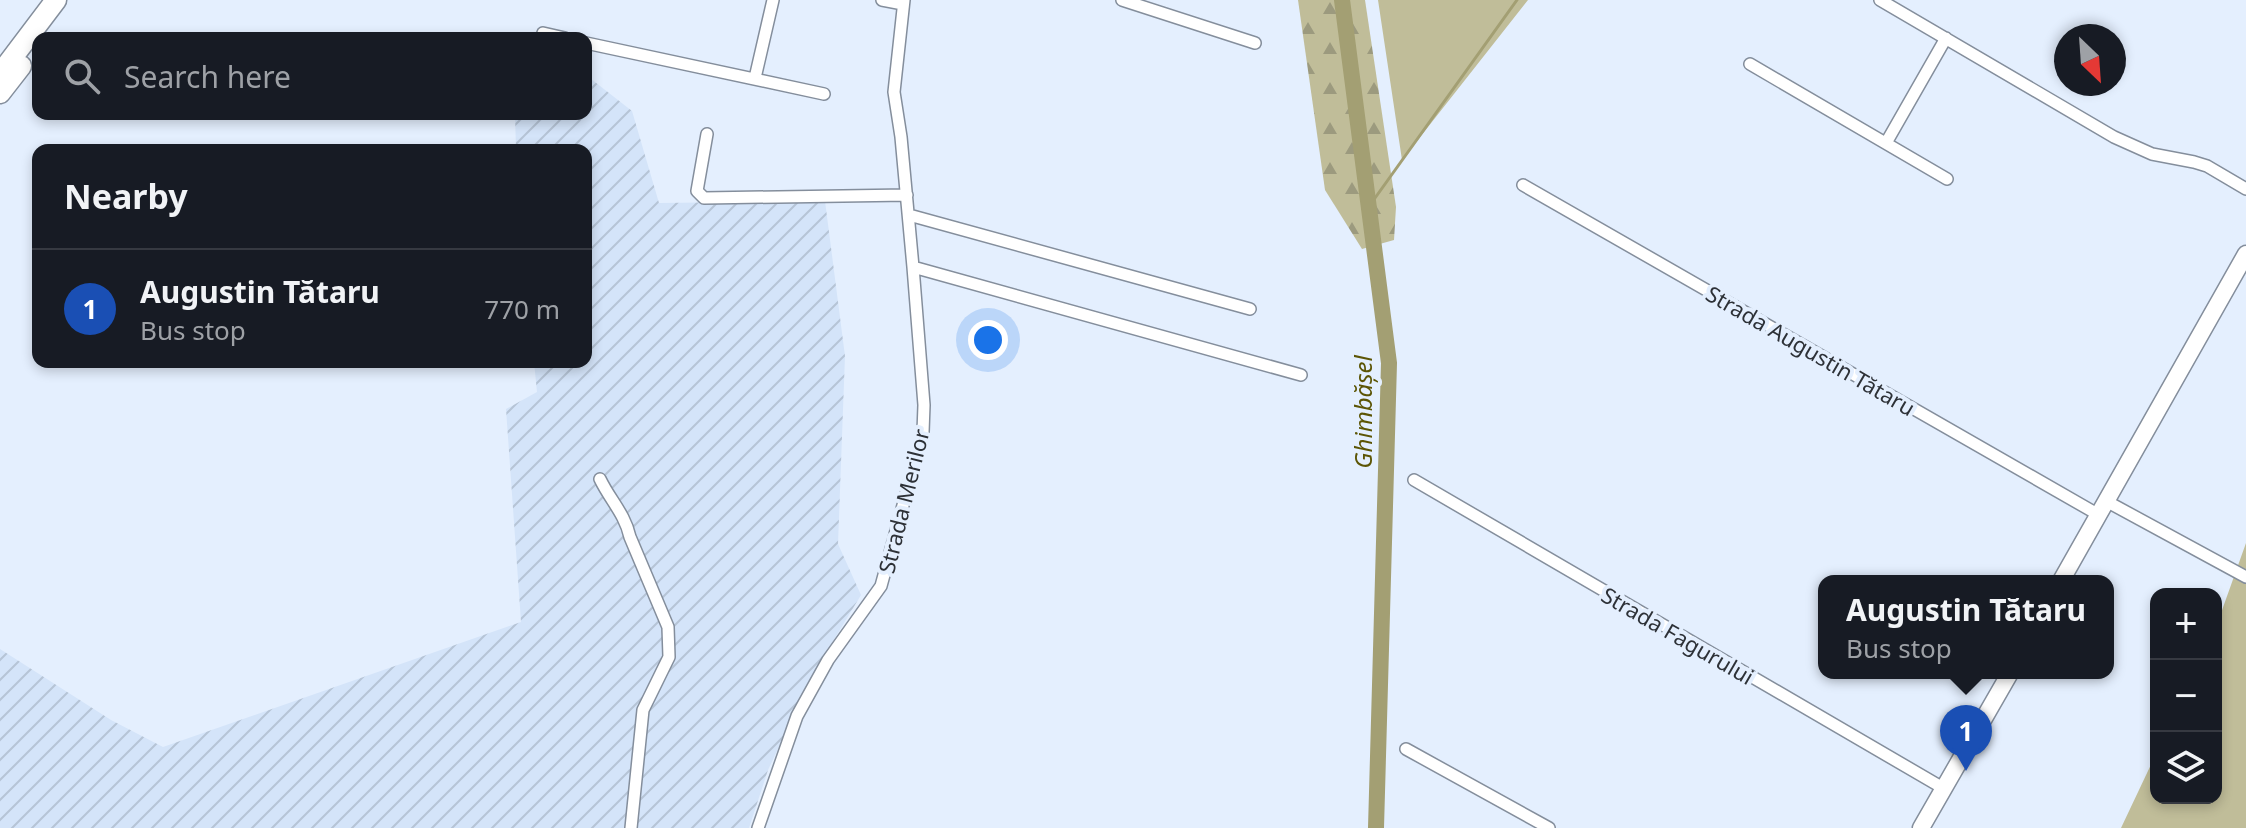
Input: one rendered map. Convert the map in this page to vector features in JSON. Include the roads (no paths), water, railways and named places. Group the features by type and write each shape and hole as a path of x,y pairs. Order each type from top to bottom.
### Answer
{"highway":[{"path":"40,32 56,0"},
{"path":"45,32 71,0"},
{"path":"0,72 32,47"},
{"path":"0,93 32,48"},
{"path":"0,101 32,48"}],"street":[{"path":"755,78 773,0"},
{"path":"882,0 903,2"},
{"path":"1122,0 1255,43"},
{"path":"1880,0 2136,148 2194,162 2246,189"},
{"name":"Strada Merilor","path":"758,828 797,716 828,660 877,593 884,578 924,424 909,215 894,92 903,2"},
{"path":"1886,143 1946,38"},
{"path":"592,44 824,94"},
{"path":"1750,64 1947,179"},
{"path":"707,134 697,191 704,198 907,195"},
{"name":"Strada Augustin Tătaru","path":"1523,185 2102,508 2246,577"},
{"path":"909,215 1250,309"},
{"path":"2064,575 2246,254"},
{"path":"913,267 1301,375"},
{"path":"600,479 609,498 627,522 630,537 670,638 665,667 643,710 631,828"},
{"name":"Strada Fagurului","path":"1414,480 1943,788"},
{"path":"1921,828 2007,679"},
{"path":"1406,749 1549,828"}],"waterway":[{"name":"Ghimbășel","path":"1342,0 1389,363 1376,828"},
{"path":"1370,205 1517,0"}],"place":[{"name":"Augustin Tătaru","path":"1966,771"}]}
